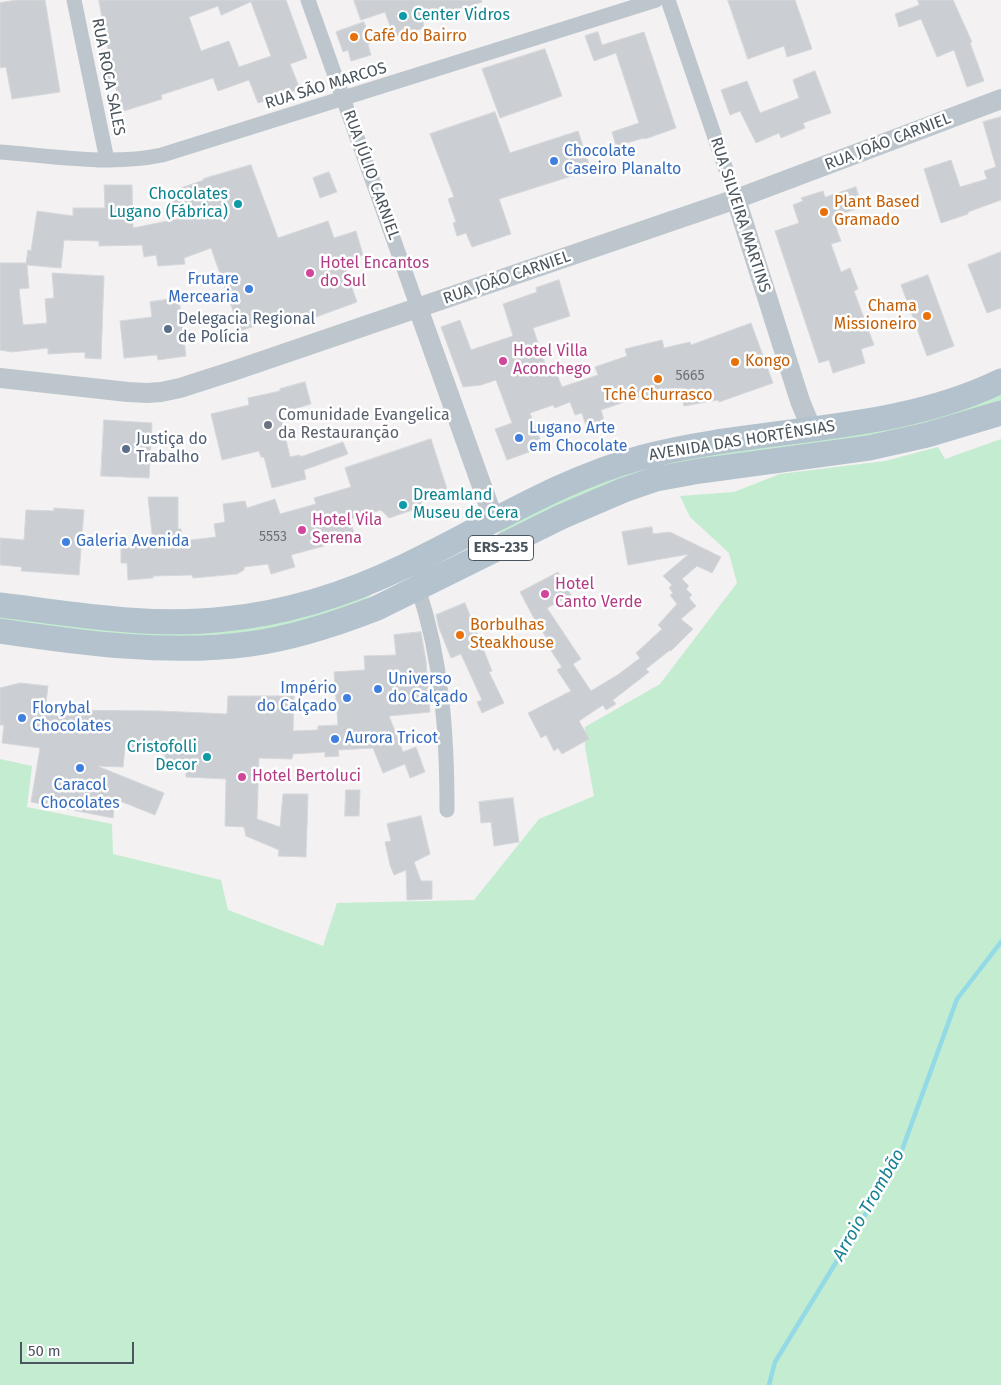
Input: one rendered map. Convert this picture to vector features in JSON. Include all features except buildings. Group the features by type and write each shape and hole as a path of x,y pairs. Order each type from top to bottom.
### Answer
{"main road":[{"name":"AVENIDA DAS HORTÊNSIAS","path":"0,605 144,621 222,620 259,615 348,590 404,566 494,520 597,473 642,458 686,448 812,430 931,408 964,397 1001,381"},
{"name":"AVENIDA DAS HORTÊNSIAS","path":"0,631 73,641 164,648 250,644 300,634 377,608 561,517 624,490 656,479 869,448 927,435 1001,413"},
{"path":"377,608 408,584 482,544 493,536 495,530 494,520"}],"street":[{"name":"RUA ROCA SALES","path":"74,0 107,160"},
{"name":"RUA JÚLIO CARNIEL","path":"308,0 494,520"},
{"name":"RUA SÃO MARCOS","path":"0,152 107,160 140,160 162,155 656,0"},
{"name":"RUA SILVEIRA MARTINS","path":"668,0 736,199 800,401 812,430"},
{"name":"RUA JOÃO CARNIEL","path":"0,378 128,392 161,392 236,370 736,199 1001,99"},
{"path":"418,588 442,688 447,750 448,810"}],"green space":[{"path":"1001,392 1001,405 918,428 817,446 496,537 504,526 585,488 647,466"},
{"path":"1001,439 1001,1385 0,1385 0,759 32,766 27,807 112,824 113,854 221,880 228,910 323,946 337,903 474,900 539,819 594,796 585,747 585,727 660,684 737,583 729,553 690,517 680,496 734,492 780,474 885,461 938,447 945,459"},
{"path":"379,590 354,606 319,619 251,633 151,638 0,623 0,614 72,624"}],"waterway":[{"name":"Arroio Trombão","path":"769,1385 775,1362 898,1161 957,999 1001,942"}],"place":[{"name":"Center Vidros","path":"403,16"},
{"name":"Café do Bairro","path":"354,37"},
{"name":"Chocolate Caseiro Planalto","path":"554,161"},
{"name":"Chocolates Lugano (Fábrica)","path":"238,204"},
{"name":"Plant Based Gramado","path":"824,212"},
{"name":"Hotel Encantos do Sul","path":"310,273"},
{"name":"Frutare Mercearia","path":"249,289"},
{"name":"Chama Missioneiro","path":"927,316"},
{"name":"Delegacia Regional de Polícia","path":"168,329"},
{"name":"Hotel Villa Aconchego","path":"503,361"},
{"name":"Kongo","path":"735,362"},
{"name":"Tchê Churrasco","path":"658,379"},
{"name":"Comunidade Evangelica da Restauranção","path":"268,425"},
{"name":"Lugano Arte em Chocolate","path":"519,438"},
{"name":"Justiça do Trabalho","path":"126,449"},
{"name":"Dreamland Museu de Cera","path":"403,505"},
{"name":"Hotel Vila Serena","path":"302,530"},
{"name":"Galeria Avenida","path":"66,542"},
{"name":"Hotel Canto Verde","path":"545,594"},
{"name":"Borbulhas Steakhouse","path":"460,635"},
{"name":"Universo do Calçado","path":"378,689"},
{"name":"Império do Calçado","path":"347,698"},
{"name":"Florybal Chocolates","path":"22,718"},
{"name":"Aurora Tricot","path":"335,739"},
{"name":"Cristofolli Decor","path":"207,757"},
{"name":"Caracol Chocolates","path":"80,768"},
{"name":"Hotel Bertoluci","path":"242,777"}]}
